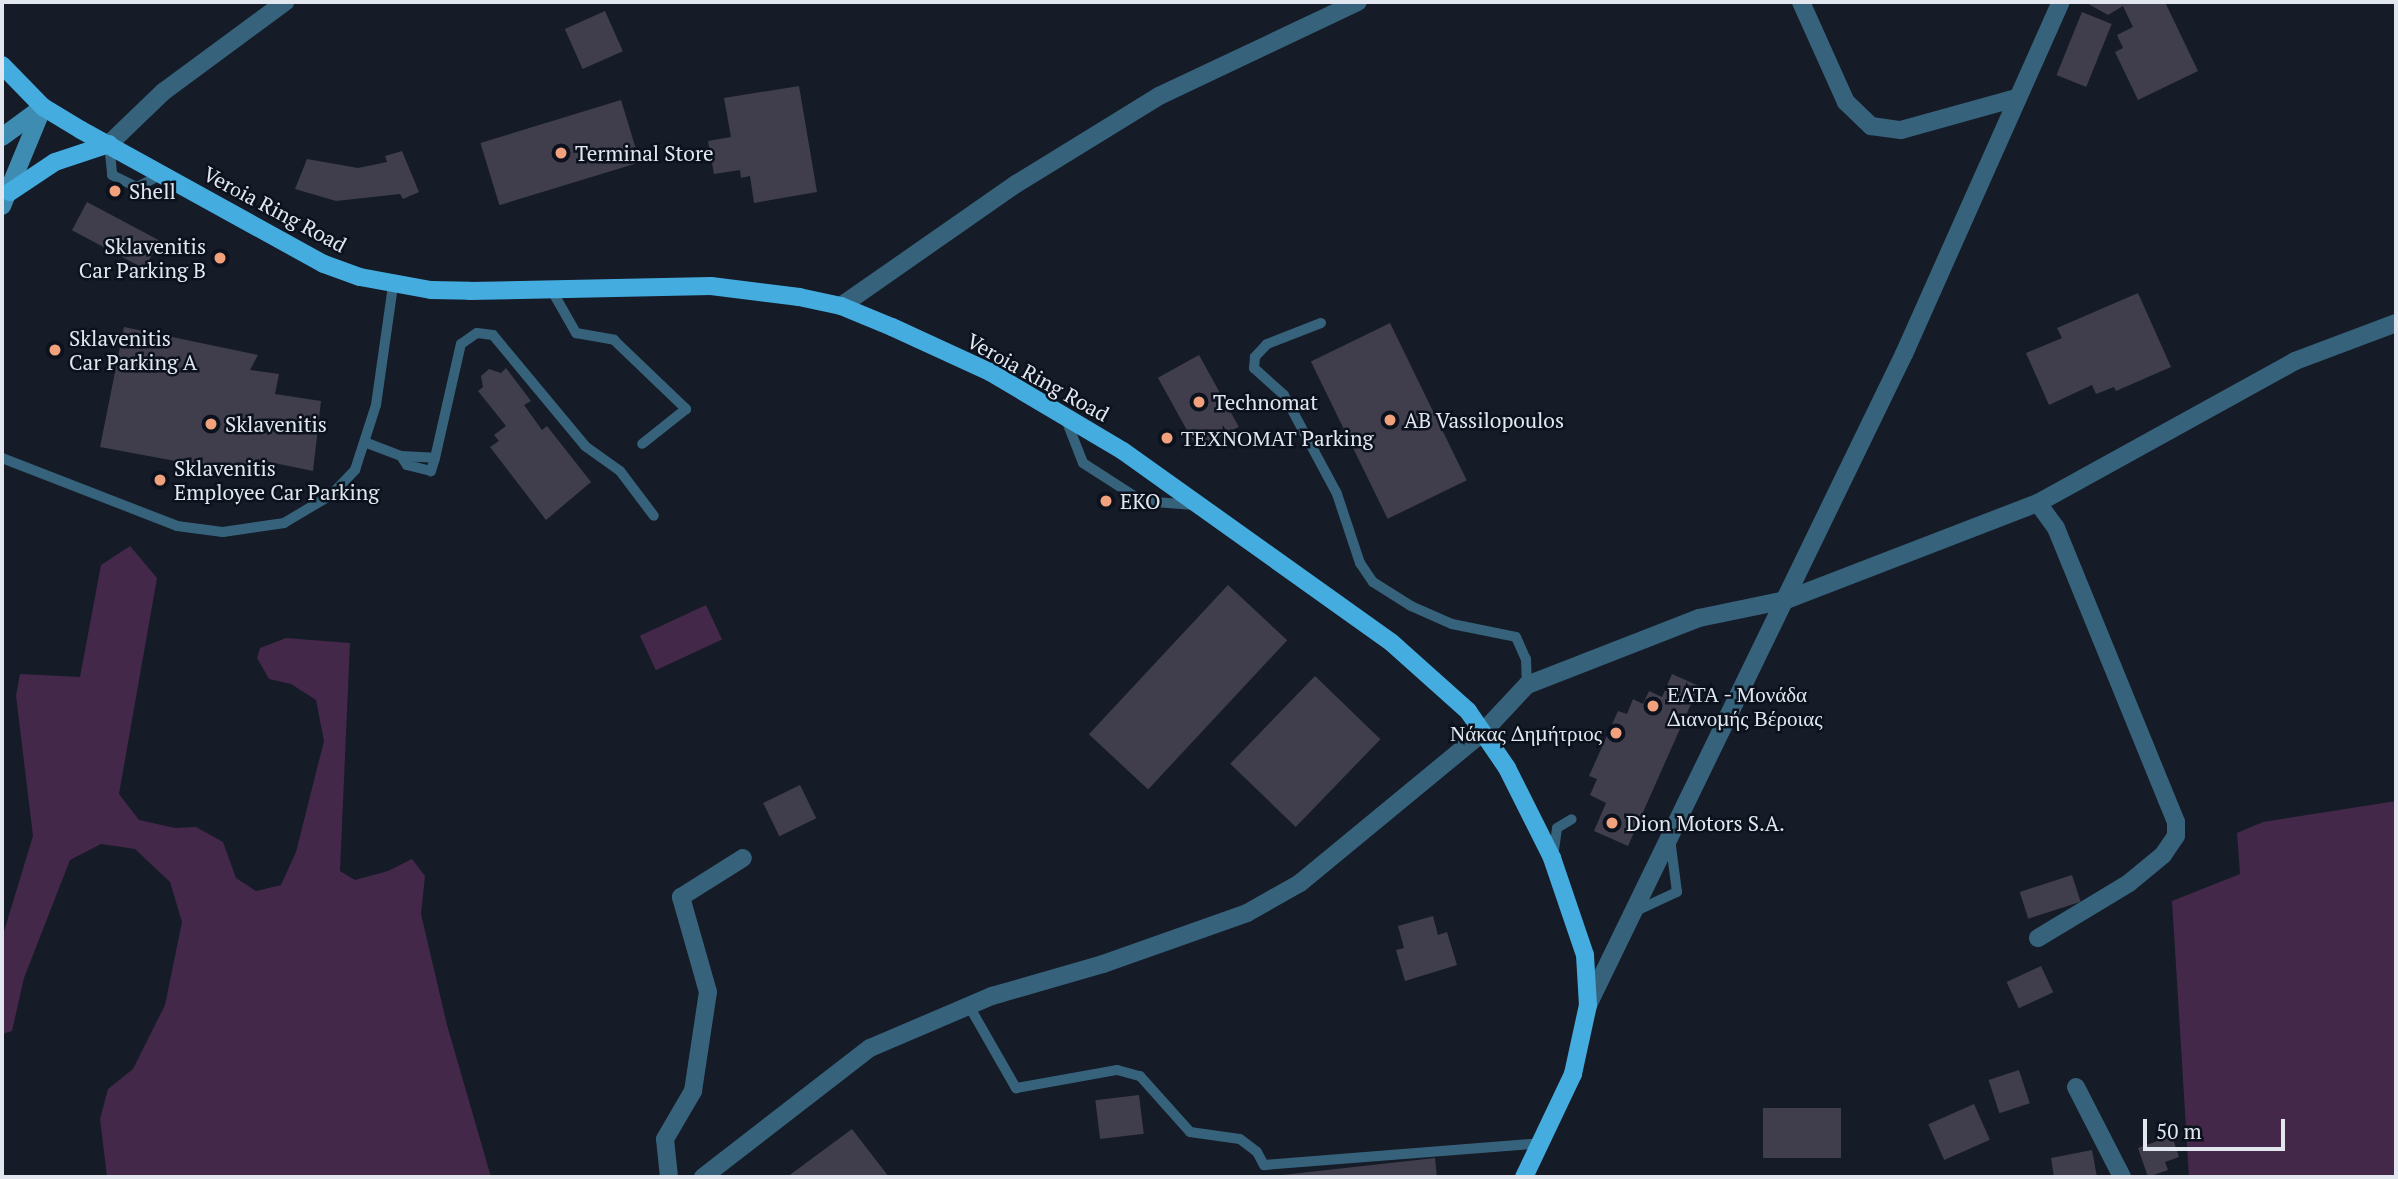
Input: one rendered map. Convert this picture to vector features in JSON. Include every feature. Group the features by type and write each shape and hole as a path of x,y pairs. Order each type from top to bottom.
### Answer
{"main road":[{"name":"Verοia Ring Road","path":"2,65 43,107 324,264 393,285 431,290 711,286 841,306 990,372 1065,417 1203,506 1392,643 1468,711 1528,802 1552,858 1585,955 1588,1005 1573,1074 1524,1177"},
{"path":"6,199 43,107"},
{"path":"2,137 43,107"},
{"path":"6,199 55,162 109,144"}],"street":[{"path":"109,144 163,92 285,2"},
{"path":"841,306 1004,191 1159,96 1358,2"},
{"path":"1801,2 1846,102 1871,126 1901,130 2016,98"},
{"path":"1588,1005 1634,912 1668,832 1786,600 1904,354 2061,2"},
{"path":"703,1177 870,1048 969,1006 1247,913 1300,883 1483,732 1527,685 1699,618 1786,600 2038,503 2295,360 2396,323"},
{"path":"2038,503 2056,528 2176,822 2176,836 2164,855 2129,883 2038,938"},
{"path":"669,1177 666,1139 692,1091 708,992 681,897 743,858"},
{"path":"2076,1087 2122,1177"}],"lane":[{"path":"109,144 112,175 137,187 164,174"},
{"path":"2,458 177,526 223,532 284,523 331,495 355,470 367,443 393,285"},
{"path":"551,289 576,333 614,340 686,409 642,444"},
{"path":"1321,323 1267,344 1255,357 1254,368 1284,395 1337,494 1360,563 1373,582 1411,606 1452,624 1516,637 1526,659 1527,685"},
{"path":"367,443 401,456 407,465 431,471 461,344 477,333 493,335 585,446 620,471 654,516"},
{"path":"1065,417 1083,463 1142,501 1203,506"},
{"path":"1552,858 1557,828 1572,819"},
{"path":"1634,912 1677,892 1668,832"},
{"path":"969,1006 1016,1088 1117,1070 1140,1076 1190,1132 1240,1139 1258,1152 1264,1165 1541,1143"}],"shaded area":[{"path":"130,546 157,578 119,794 139,820 175,828 196,827 223,842 236,878 256,891 281,885 296,852 324,741 316,700 291,684 269,679 257,658 260,648 286,638 350,643 340,871 355,880 388,871 412,859 425,876 421,914 447,1025 491,1177 107,1177 100,1119 108,1089 133,1069 165,1005 182,922 170,882 135,849 101,844 70,860 24,978 12,1031 2,1034 2,938 33,836 16,696 20,674 80,677 101,565"},
{"path":"706,605 722,639 656,670 640,636"},
{"path":"2396,801 2396,1177 2189,1177 2172,901 2240,874 2237,833 2263,822"}],"building":[{"path":"2085,2 2165,2 2198,71 2138,100 2115,52 2123,48 2117,35 2133,27 2123,6 2108,15"},
{"path":"605,11 623,51 583,69 565,29"},
{"path":"2082,12 2112,24 2086,87 2057,75"},
{"path":"799,86 817,192 754,203 750,176 741,178 740,170 714,174 708,141 731,137 724,98"},
{"name":"Terminal Store","path":"621,100 640,162 499,205 480,143"},
{"path":"402,151 419,192 403,199 400,194 336,201 295,189 307,159 358,168 387,162 385,156"},
{"path":"87,202 159,240 144,269 72,230"},
{"path":"2138,293 2171,367 2116,391 2114,387 2096,394 2092,385 2049,405 2026,353 2062,338 2057,328"},
{"name":"AB Vassilopoulos","path":"1390,323 1467,480 1388,519 1311,362"},
{"name":"Sklavenitis","path":"124,327 258,355 250,370 279,374 275,394 321,401 313,471 259,460 256,476 100,447"},
{"name":"Technomat","path":"1199,355 1239,427 1198,450 1158,378"},
{"path":"506,368 531,401 524,405 542,430 547,426 591,482 546,520 490,447 499,441 494,435 506,426 478,391 483,387 481,376 489,369 501,373"},
{"path":"1228,585 1287,640 1148,789 1089,734"},
{"path":"1672,674 1699,686 1628,846 1594,831 1606,803 1590,795 1597,779 1589,776 1618,711 1627,714 1633,699 1643,704 1649,691 1662,697"},
{"path":"1315,676 1380,739 1296,827 1230,764"},
{"path":"800,785 816,818 779,836 763,803"},
{"path":"2072,875 2081,902 2028,919 2020,892"},
{"path":"1433,916 1438,935 1447,932 1457,965 1405,981 1396,950 1404,948 1398,926"},
{"path":"2041,966 2053,992 2019,1008 2007,982"},
{"path":"2019,1070 2030,1103 1999,1113 1989,1080"},
{"path":"1139,1095 1144,1134 1100,1139 1095,1100"},
{"path":"1974,1104 1990,1140 1944,1160 1928,1124"},
{"path":"1763,1108 1841,1108 1841,1158 1763,1158"},
{"path":"852,1129 889,1177 787,1177"},
{"path":"2172,1136 2179,1157 2165,1162 2168,1170 2148,1177 2138,1148"},
{"path":"2092,1150 2097,1177 2054,1177 2051,1158"},
{"path":"1435,1158 1437,1177 1282,1175"}],"place":[{"name":"Terminal Store","path":"561,153"},
{"name":"Shell","path":"115,191"},
{"name":"Sklavenitis Car Parking B","path":"220,258"},
{"name":"Sklavenitis Car Parking A","path":"55,350"},
{"name":"Technomat","path":"1199,402"},
{"name":"AB Vassilopoulos","path":"1390,420"},
{"name":"Sklavenitis","path":"211,424"},
{"name":"ΤΕΧΝΟΜΑΤ Parking","path":"1167,438"},
{"name":"Sklavenitis Employee Car Parking","path":"160,480"},
{"name":"EKO","path":"1106,501"},
{"name":"ΕΛΤΑ - Μονάδα Διανομής Βέροιας","path":"1653,706"},
{"name":"Νάκας Δημήτριος","path":"1616,733"},
{"name":"Dion Motors S.A.","path":"1612,823"}]}
